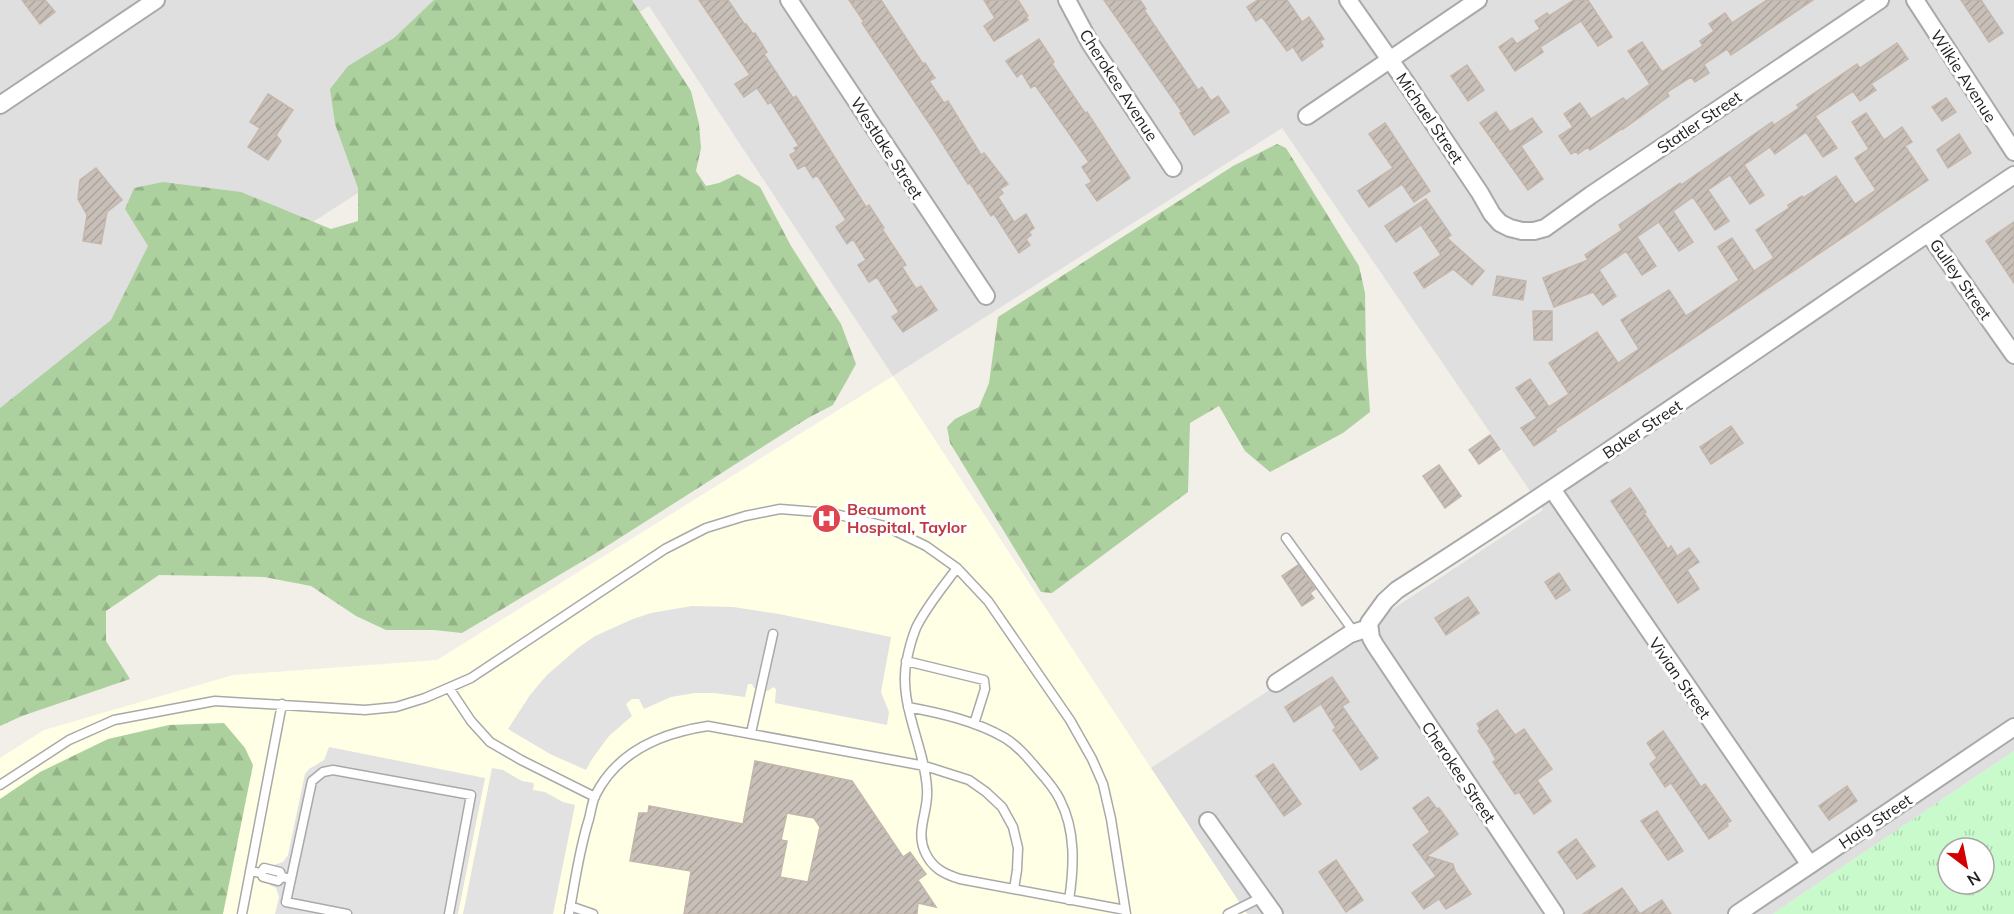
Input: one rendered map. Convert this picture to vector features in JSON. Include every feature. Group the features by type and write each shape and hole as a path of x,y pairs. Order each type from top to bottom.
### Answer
{"street":[{"path":"0,105 156,0"},
{"name":"Westlake Street","path":"789,0 986,296"},
{"name":"Cherokee Avenue","path":"1067,0 1090,43 1173,168"},
{"name":"Michael Street","path":"1348,0 1391,59 1492,214 1500,222 1515,230"},
{"path":"1307,116 1478,0"},
{"name":"Statler Street","path":"1515,230 1534,231 1553,224 1591,195 1880,0"},
{"name":"Wilkie Avenue","path":"1915,0 2014,152"},
{"name":"Baker Street","path":"1276,683 1362,630 1397,590 1719,378 2014,175"},
{"name":"Gulley Street","path":"1928,233 2014,355"},
{"name":"Vivian Street","path":"1552,489 1810,865"},
{"name":"Cherokee Street","path":"1362,630 1375,645 1555,914"},
{"name":"Haig Street","path":"1737,914 2014,727"},
{"path":"1208,821 1274,914"}],"lane":[{"path":"0,785 69,740 114,720 215,701 331,709 365,710 396,707 471,678 665,549 706,528 745,516 780,509 831,513 885,526 926,546 957,568 988,601 1070,720 1092,759 1103,784 1112,819 1126,912 960,879 932,865 924,851 920,833 928,792 925,766 908,707 905,683 906,662 916,628 957,568"},
{"path":"1286,538 1362,630"},
{"path":"751,733 773,634"},
{"path":"906,662 984,680 985,688 974,724"},
{"path":"449,688 471,722 490,742 520,760 595,797"},
{"path":"242,914 282,704"},
{"path":"908,707 943,714 974,724 1005,738 1024,754 1060,800 1069,824 1072,879 1068,900"},
{"path":"593,914 569,910 585,830 595,797 609,774 631,753 654,739 681,730 708,726 925,766 969,780 1002,807 1013,827 1018,848 1014,890"},
{"path":"346,914 286,902 286,878 312,781 323,772 333,770 471,795 449,914"},
{"path":"250,871 261,873 263,877 278,881 286,878"},
{"path":"1228,914 1262,897"}],"shaded area":[{"path":"0,0 2014,0 2014,751 1773,914 1247,914 1151,768 1543,510 1282,128 893,376 649,6 0,423"},
{"name":"Beaumont Hospital, Taylor","path":"893,376 1247,914 137,914 0,823 0,758 44,730 233,675 437,660"},
{"path":"692,606 733,607 779,614 891,637 881,692 889,712 887,725 775,703 776,689 773,687 768,691 748,684 745,697 695,693 671,697 644,709 639,699 632,699 626,704 632,716 609,736 586,770 550,754 508,729 530,695 547,675 595,636 651,613"},
{"path":"329,747 485,778 458,914 275,914 279,897 276,888 270,885 274,865 283,862 288,855 305,774 324,760"},
{"path":"492,768 503,770 522,781 534,783 533,790 545,792 563,802 575,805 553,914 463,914"}],"green space":[{"path":"434,0 632,0 691,91 699,124 701,148 696,171 706,186 738,174 760,187 791,246 841,324 856,364 833,405 808,418 593,555 462,633 434,630 386,630 356,616 311,586 264,577 159,575 106,611 106,641 130,679 22,716 0,726 0,408 111,320 148,246 125,209 134,188 163,182 241,192 331,229 358,221 358,188 335,124 330,89 348,66 394,38"},
{"path":"1277,144 1286,148 1359,266 1365,293 1370,412 1343,433 1270,472 1245,451 1219,406 1190,423 1188,492 1052,593 1041,592 950,443 947,427 955,419 979,407 989,383 998,317 1233,166"},
{"path":"224,723 245,748 253,765 223,914 0,914 0,799 40,772 108,739 169,725"},
{"path":"2014,751 2014,914 1773,914"}],"building":[{"path":"22,0 45,0 55,12 40,24"},
{"path":"699,0 728,0 745,25 753,34 755,33 767,52 764,54 793,98 796,96 866,207 869,205 884,228 882,229 906,265 902,267 916,289 921,286 937,310 903,332 892,317 899,312 877,277 869,282 858,265 866,260 853,239 847,244 836,227 846,220 817,175 813,178 805,165 798,169 790,155 796,151 794,148 799,146 771,102 768,104 757,88 744,97 735,84 750,75"},
{"path":"849,0 881,0 923,64 925,63 935,78 929,81 944,103 948,101 981,155 984,153 1008,184 1000,189 1003,193 998,197 1014,222 1026,214 1034,228 1026,239 1030,245 1019,253 994,214 991,216 970,183 968,184"},
{"path":"984,0 1018,0 1028,20 994,41 984,26 995,18"},
{"path":"1104,0 1140,0 1146,9 1144,10 1198,90 1202,87 1211,101 1218,96 1229,112 1194,135 1180,113 1182,112"},
{"path":"1258,0 1287,0 1302,22 1309,17 1324,39 1320,41 1323,46 1302,61 1293,47 1287,51 1262,17 1256,21 1247,7"},
{"path":"1574,0 1588,0 1612,37 1598,46 1581,21 1540,47 1543,52 1515,71 1499,47 1512,38 1517,44 1540,29 1535,21 1547,13 1549,16"},
{"path":"1767,0 1813,0 1731,55 1727,49 1704,64 1709,73 1695,82 1691,77 1667,92 1669,96 1590,150 1588,147 1578,154 1576,151 1571,154 1559,136 1573,127 1564,114 1580,103 1591,119 1623,98 1626,101 1650,84 1628,51 1642,42 1662,72 1703,46 1700,41 1714,31 1709,24 1725,13 1732,23"},
{"path":"1961,0 1981,0 2003,33 1989,42"},
{"path":"1039,39 1054,62 1052,64 1130,178 1097,201 1086,185 1092,182 1082,167 1089,162 1035,85 1031,88 1022,73 1017,77 1006,61"},
{"path":"1897,43 1908,59 1871,84 1876,90 1860,101 1853,91 1815,116 1837,148 1823,157 1806,132 1775,154 1770,147 1744,165 1764,195 1750,204 1730,175 1708,190 1729,221 1715,230 1693,197 1673,211 1693,242 1679,251 1659,222 1637,237 1656,266 1642,275 1626,251 1599,270 1616,296 1603,305 1593,292 1554,307 1543,278 1588,260 1585,255 1622,230 1619,225 1772,122 1774,125 1799,108 1797,105 1857,64 1860,68"},
{"path":"1467,65 1484,90 1468,101 1451,76"},
{"path":"268,94 293,110 276,135 281,141 268,160 248,147 260,128 250,122"},
{"path":"1946,98 1956,112 1942,121 1932,107"},
{"path":"1496,112 1510,132 1532,118 1542,132 1521,146 1543,179 1528,190 1480,123"},
{"path":"1866,113 1884,140 1902,127 1912,142 1905,146 1928,180 1555,429 1556,431 1534,446 1521,428 1537,418 1516,388 1530,379 1549,407 1569,394 1549,363 1597,332 1618,363 1639,349 1621,320 1669,290 1686,316 1739,280 1718,247 1732,238 1754,271 1774,258 1756,230 1789,208 1788,205 1836,176 1855,204 1876,190 1855,158 1869,149 1852,122"},
{"path":"1385,123 1430,191 1414,202 1402,184 1369,207 1358,191 1393,168 1369,134"},
{"path":"1959,134 1971,153 1948,168 1937,150"},
{"path":"96,168 122,200 107,212 101,244 83,241 87,215 78,199 80,180"},
{"path":"1426,199 1451,235 1447,238 1484,271 1472,285 1453,269 1424,288 1414,273 1441,255 1421,225 1396,242 1385,226"},
{"path":"2014,222 2014,283 1986,241"},
{"path":"1497,276 1526,281 1523,300 1493,295"},
{"path":"1533,311 1552,311 1552,340 1534,340"},
{"path":"1731,426 1743,443 1711,464 1700,447"},
{"path":"1490,435 1500,449 1479,464 1469,450"},
{"path":"1439,465 1461,496 1445,508 1423,476"},
{"path":"1630,488 1668,549 1671,546 1677,556 1689,548 1699,562 1687,570 1699,589 1678,603 1611,501"},
{"path":"1298,565 1315,589 1310,593 1314,598 1302,606 1282,576"},
{"path":"1559,573 1570,590 1556,599 1545,582"},
{"path":"1468,597 1479,613 1446,635 1435,618"},
{"path":"1332,677 1349,702 1342,706 1378,758 1361,770 1333,730 1336,728 1321,704 1294,722 1285,707"},
{"path":"1497,710 1515,735 1524,729 1552,769 1537,780 1551,801 1534,814 1519,792 1515,794 1493,762 1496,760 1492,751 1478,731 1480,729 1477,724"},
{"path":"1663,731 1701,787 1705,784 1731,821 1727,823 1728,826 1709,839 1671,783 1665,787 1650,764 1657,758 1647,743"},
{"path":"755,761 852,781 903,857 910,852 926,874 918,880 936,907 918,903 917,914 684,914 691,871 630,861 639,813 648,813 649,806 743,824","holes":["787,813 814,818 820,827 808,882 780,877 787,841 781,840"]},
{"path":"1273,764 1301,804 1284,816 1256,776"},
{"path":"1847,786 1857,801 1829,820 1819,806"},
{"path":"1428,797 1458,834 1427,856 1453,864 1455,871 1471,894 1446,909 1439,899 1424,909 1412,893 1436,876 1413,845 1430,832 1413,808"},
{"path":"1657,811 1683,851 1668,860 1641,821"},
{"path":"1576,839 1595,866 1577,879 1558,852"},
{"path":"1336,860 1363,900 1346,912 1319,872"},
{"path":"1622,888 1640,914 1583,914"},
{"path":"1662,900 1671,914 1640,914"}],"place":[{"name":"Beaumont Hospital, Taylor","path":"826,518"}]}
